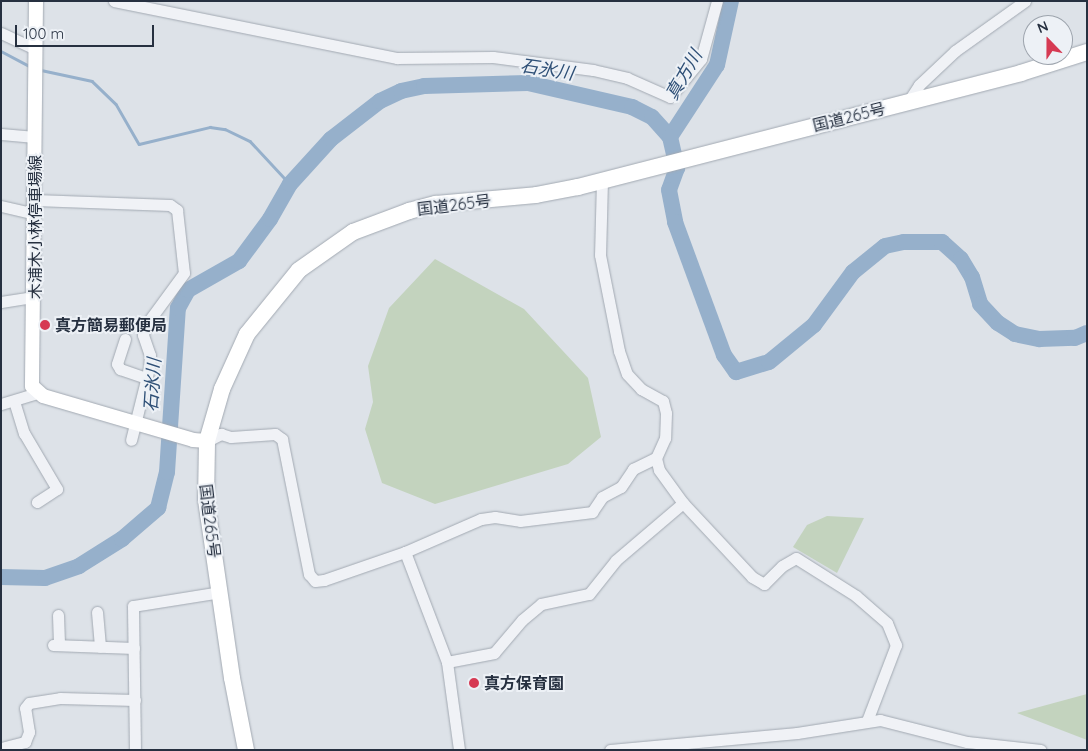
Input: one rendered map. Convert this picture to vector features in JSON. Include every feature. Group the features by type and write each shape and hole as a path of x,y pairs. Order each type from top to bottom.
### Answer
{"highway":[{"name":"国道265号","path":"246,750 232,678 206,500 200,440 246,334 300,270 353,232 409,210 436,204 536,196 908,102 1087,52"}],"main road":[{"name":"木浦木小林停車場線","path":"36,1 34,296 31,378 36,393"},
{"path":"36,393 200,440"}],"street":[{"path":"114,1 397,58 493,57 593,70 627,78 670,97 701,59 717,1"},
{"path":"908,102 919,86 956,51 1025,1"},
{"path":"1,33 36,49"},
{"path":"1,134 35,137"},
{"path":"602,180 600,254 619,351 627,374 641,389 663,401 666,412 665,438 656,458 659,470 684,503 752,577 764,584 782,566 796,558 856,596 887,622 896,645 867,721"},
{"path":"1,206 170,205 177,210 184,273 144,326 143,335 150,355 137,422 131,440"},
{"path":"1,302 34,296"},
{"path":"125,339 117,364 120,369 146,378"},
{"path":"1,404 36,393"},
{"path":"14,401 24,433 57,489 37,502"},
{"path":"200,440 221,434 231,437 275,434 282,439 309,574 315,581 324,580 405,552 481,519 495,517 520,521 539,516 592,512 602,497 621,487 633,469 656,458"},
{"path":"447,662 494,653 522,620 541,604 589,594 600,585 616,560 684,503"},
{"path":"405,552 447,662 458,750"},
{"path":"135,750 133,606 220,592"},
{"path":"97,612 100,647"},
{"path":"58,616 56,645 134,648"},
{"path":"1,748 25,742 29,732 25,708 29,703 60,698 135,700"},
{"path":"610,750 796,733 867,721 895,722 967,742 1041,750"}],"green space":[{"path":"435,259 524,309 588,378 601,437 568,464 435,504 382,483 365,429 373,402 368,366 389,308"},
{"path":"827,516 864,518 837,573 793,547 807,525"},
{"path":"1087,694 1087,740 1017,713"}],"waterway":[{"name":"真方川","path":"670,137 717,65 731,1"},
{"path":"1,51 31,67"},
{"path":"41,70 92,81 116,104 139,144 210,127 225,129 250,141 290,184"},
{"name":"石氷川","path":"1,577 45,578 79,566 122,539 158,508 167,472 178,308 188,290 239,261 270,219 290,184 331,139 380,101 401,91 424,86 528,83 632,107 652,117 670,137 677,168 669,190 675,222 724,355 736,372 769,362 814,325 853,272 885,246 904,242 942,242 961,259 972,277 980,304 998,323 1015,334 1039,339 1075,338 1087,333"}],"place":[{"name":"真方簡易郵便局","path":"45,325"},
{"name":"真方保育園","path":"474,683"}]}
